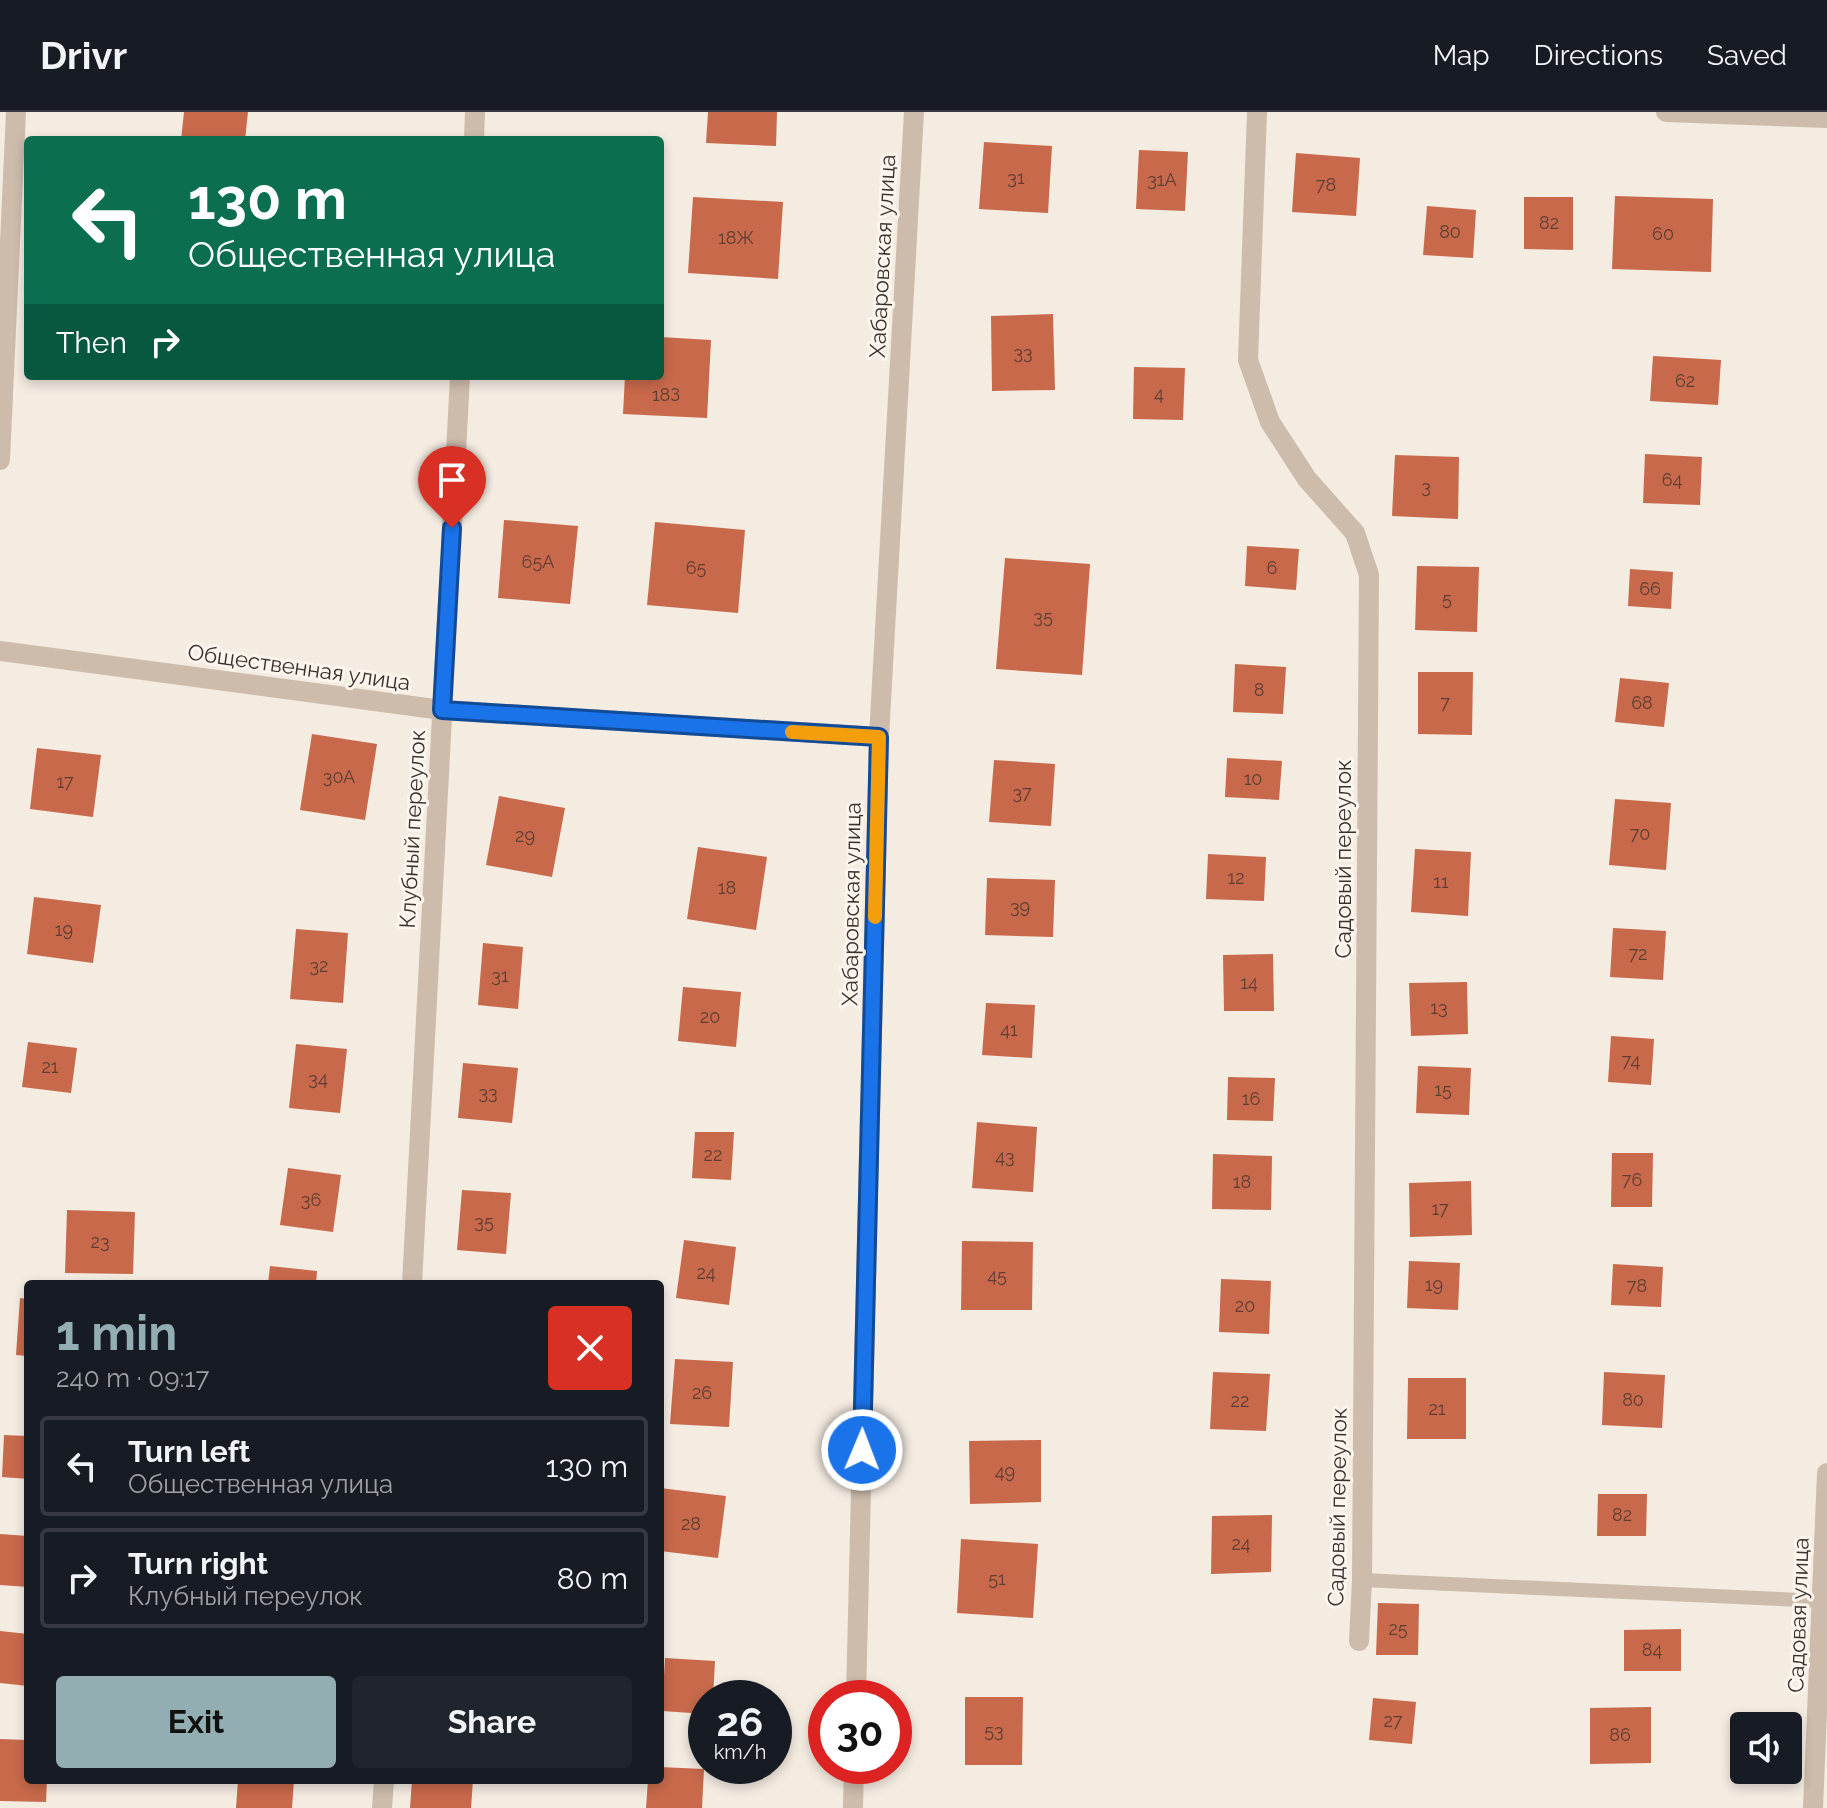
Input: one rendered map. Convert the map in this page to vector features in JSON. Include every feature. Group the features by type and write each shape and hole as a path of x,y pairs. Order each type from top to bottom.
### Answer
{"street":[{"path":"0,460 16,112"},
{"path":"474,136 475,112"},
{"name":"Хабаровская улица","path":"856,1680 879,737 914,112"},
{"name":"Садовый переулок","path":"1257,112 1248,360 1270,422 1307,479 1355,533 1369,575 1362,1580 1359,1641"},
{"path":"1666,112 1827,118"},
{"name":"Клубный переулок","path":"412,1280 460,380"},
{"name":"Общественная улица","path":"0,651 442,710 879,737"},
{"name":"Садовая улица","path":"1813,1808 1827,1473"},
{"path":"382,1808 384,1784"},
{"path":"853,1808 854,1784"}],"lane":[{"path":"1362,1580 1823,1601"}],"building":[{"path":"184,112 248,112 245,136 181,136"},
{"path":"708,112 777,112 776,146 706,143"},
{"path":"984,142 1052,146 1048,213 979,209"},
{"path":"1139,150 1188,152 1185,211 1136,209"},
{"path":"1296,153 1360,158 1356,216 1292,212"},
{"path":"1615,196 1713,199 1711,272 1612,269"},
{"path":"693,197 783,202 778,279 688,273"},
{"path":"1524,197 1573,197 1573,250 1524,249"},
{"path":"1427,206 1476,210 1473,258 1423,255"},
{"path":"1053,314 1055,390 992,391 991,316"},
{"path":"664,337 711,340 707,418 623,414 625,380 664,380"},
{"path":"1653,356 1721,360 1718,405 1650,401"},
{"path":"1134,367 1185,368 1183,420 1133,419"},
{"path":"1645,454 1702,457 1700,505 1643,503"},
{"path":"1395,455 1459,457 1458,519 1392,516"},
{"path":"504,520 578,526 570,604 498,598"},
{"path":"655,522 745,530 738,613 647,605"},
{"path":"1247,546 1299,549 1296,590 1245,586"},
{"path":"1005,558 1090,564 1082,675 996,669"},
{"path":"1417,566 1479,567 1477,632 1415,630"},
{"path":"1630,569 1673,572 1671,609 1628,606"},
{"path":"1235,664 1286,667 1283,714 1233,712"},
{"path":"1418,672 1473,672 1472,735 1418,734"},
{"path":"1620,678 1669,683 1664,727 1615,722"},
{"path":"312,734 377,744 365,820 300,810"},
{"path":"37,748 101,755 93,817 30,809"},
{"path":"1227,758 1282,761 1279,800 1225,797"},
{"path":"994,760 1055,764 1051,826 989,822"},
{"path":"499,796 565,808 552,877 486,865"},
{"path":"1615,799 1671,803 1666,870 1609,865"},
{"path":"698,847 767,857 756,930 687,919"},
{"path":"1415,849 1471,852 1468,916 1411,912"},
{"path":"1208,854 1266,857 1264,901 1206,899"},
{"path":"987,878 1055,880 1053,937 985,935"},
{"path":"34,897 101,905 93,963 27,954"},
{"path":"1613,928 1666,931 1663,980 1610,977"},
{"path":"296,929 348,933 343,1003 290,999"},
{"path":"483,943 523,947 518,1009 478,1005"},
{"path":"1273,954 1274,1011 1224,1011 1223,955"},
{"path":"1467,982 1468,1034 1411,1036 1409,983"},
{"path":"683,987 741,992 736,1047 678,1041"},
{"path":"986,1003 1035,1005 1032,1058 982,1055"},
{"path":"1611,1036 1654,1039 1651,1085 1608,1082"},
{"path":"28,1042 77,1048 71,1093 22,1087"},
{"path":"296,1044 347,1049 340,1113 289,1108"},
{"path":"463,1063 518,1068 512,1123 458,1118"},
{"path":"1418,1066 1471,1068 1469,1115 1416,1113"},
{"path":"1228,1077 1275,1078 1273,1121 1227,1120"},
{"path":"977,1122 1037,1127 1033,1192 972,1188"},
{"path":"695,1132 734,1132 731,1180 692,1178"},
{"path":"1612,1153 1653,1153 1652,1207 1611,1207"},
{"path":"1213,1154 1272,1156 1271,1210 1212,1209"},
{"path":"288,1168 341,1175 333,1232 280,1225"},
{"path":"1471,1181 1472,1235 1410,1237 1409,1183"},
{"path":"462,1190 511,1193 506,1254 457,1250"},
{"path":"67,1210 135,1212 133,1274 65,1273"},
{"path":"684,1240 736,1247 729,1305 676,1298"},
{"path":"962,1241 1033,1242 1032,1310 961,1310"},
{"path":"1409,1261 1460,1263 1458,1310 1407,1308"},
{"path":"1613,1264 1663,1267 1661,1307 1611,1305"},
{"path":"270,1266 317,1271 316,1280 268,1280"},
{"path":"1221,1279 1271,1281 1269,1334 1219,1332"},
{"path":"20,1298 24,1298 24,1356 16,1355"},
{"path":"675,1359 733,1362 729,1427 670,1424"},
{"path":"1213,1372 1270,1374 1266,1431 1210,1429"},
{"path":"1604,1372 1665,1375 1662,1428 1602,1425"},
{"path":"1408,1378 1466,1378 1466,1439 1407,1439"},
{"path":"4,1435 24,1436 24,1479 2,1477"},
{"path":"1041,1440 1041,1502 970,1504 969,1441"},
{"path":"664,1488 726,1496 718,1558 664,1551"},
{"path":"1598,1494 1647,1494 1646,1536 1597,1536"},
{"path":"1272,1515 1271,1572 1211,1574 1212,1516"},
{"path":"0,1534 24,1536 24,1587 0,1585"},
{"path":"961,1539 1038,1544 1033,1618 957,1613"},
{"path":"1378,1603 1419,1604 1418,1655 1376,1655"},
{"path":"1681,1629 1681,1671 1624,1671 1624,1630"},
{"path":"0,1631 24,1634 24,1686 0,1683"},
{"path":"665,1658 715,1661 714,1680 688,1680 688,1713 664,1711"},
{"path":"965,1697 1023,1697 1022,1765 965,1765"},
{"path":"1373,1698 1416,1702 1412,1744 1369,1740"},
{"path":"1651,1707 1651,1763 1590,1764 1590,1708"},
{"path":"0,1739 24,1740 24,1784 47,1784 46,1802 0,1801"},
{"path":"664,1767 688,1768 688,1784 703,1784 702,1808 646,1808 648,1784 664,1784"},
{"path":"238,1784 294,1784 292,1808 236,1808"},
{"path":"412,1784 473,1784 471,1808 410,1808"}],"slow traffic":[{"path":"792,732 879,737 875,917"}],"route":[{"path":"452,528 442,710 879,737 862,1450"}]}
